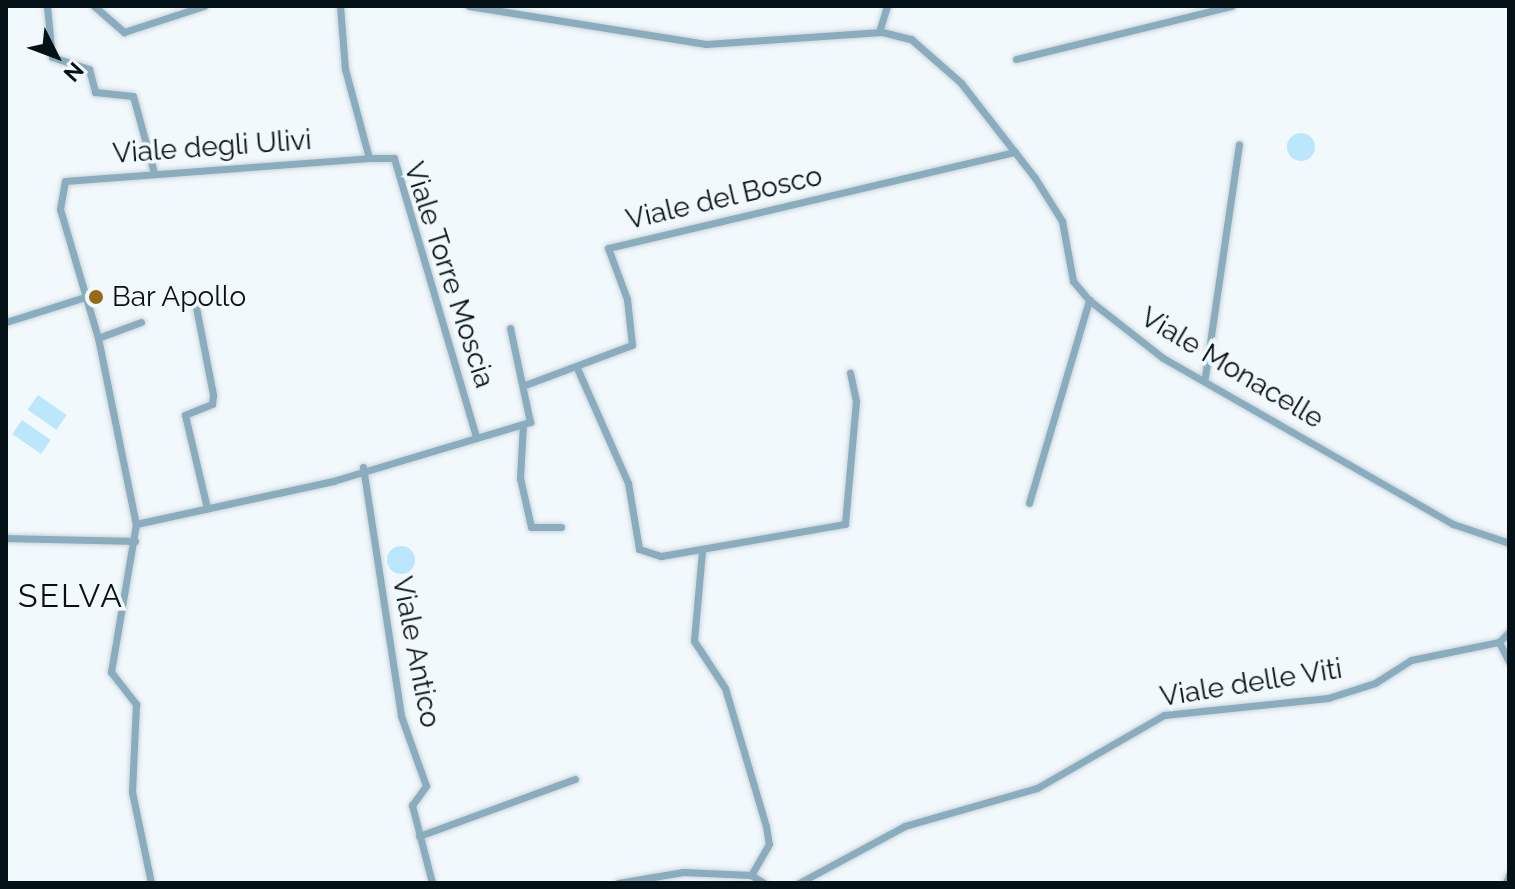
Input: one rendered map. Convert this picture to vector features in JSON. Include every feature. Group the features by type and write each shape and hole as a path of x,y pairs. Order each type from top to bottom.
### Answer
{"street":[{"path":"47,6 52,57 89,69 95,92 137,101 154,173"},
{"path":"94,6 124,32 204,6"},
{"name":"Viale Torre Moscia","path":"340,6 345,69 369,158 394,158 476,437"},
{"path":"469,6 551,22 738,46 879,32 887,6"},
{"path":"1182,18 1184,6"},
{"path":"1016,59 1232,6"},
{"name":"Viale Monacelle","path":"879,32 930,50 1015,152 1062,221 1073,281 1089,300 1163,358 1205,377 1453,524 1509,542"},
{"path":"1205,377 1239,144"},
{"name":"Viale del Bosco","path":"525,385 632,345 627,299 608,248 1015,152"},
{"name":"Viale degli Ulivi","path":"82,298 60,186 154,173 369,158"},
{"path":"6,322 82,298 98,338 136,524 111,672 136,704 132,792 151,883"},
{"path":"1029,503 1089,300"},
{"path":"195,302 212,404 185,415 207,508"},
{"path":"98,338 141,322"},
{"path":"136,524 523,424 532,418 510,328"},
{"path":"577,368 618,456 643,556 702,551 845,524 856,401 850,373"},
{"path":"523,424 520,478 531,527 561,527"},
{"name":"Viale Antico","path":"363,467 401,716 426,786 412,805 432,883"},
{"path":"6,538 135,541"},
{"path":"702,551 694,641 725,688 769,844 751,875"},
{"path":"1509,632 1499,642 1509,662"},
{"name":"Viale delle Viti","path":"799,883 923,819 1037,788 1164,715 1328,698 1375,683 1411,660 1499,642"},
{"path":"419,836 575,779"},
{"path":"618,883 683,872 751,875 764,883"},
{"path":"1506,883 1509,875"}],"shaded area":[{"path":"1301,133 1311,137 1315,147 1311,157 1301,161 1291,157 1287,147 1291,137"},
{"path":"38,395 67,415 56,430 28,410"},
{"path":"22,420 51,440 41,454 12,434"},
{"path":"401,546 411,550 415,560 411,570 401,574 391,570 387,560 391,550"}],"place":[{"name":"Bar Apollo","path":"96,297"}],"district":[{"name":"SELVA","path":"71,596"}]}
